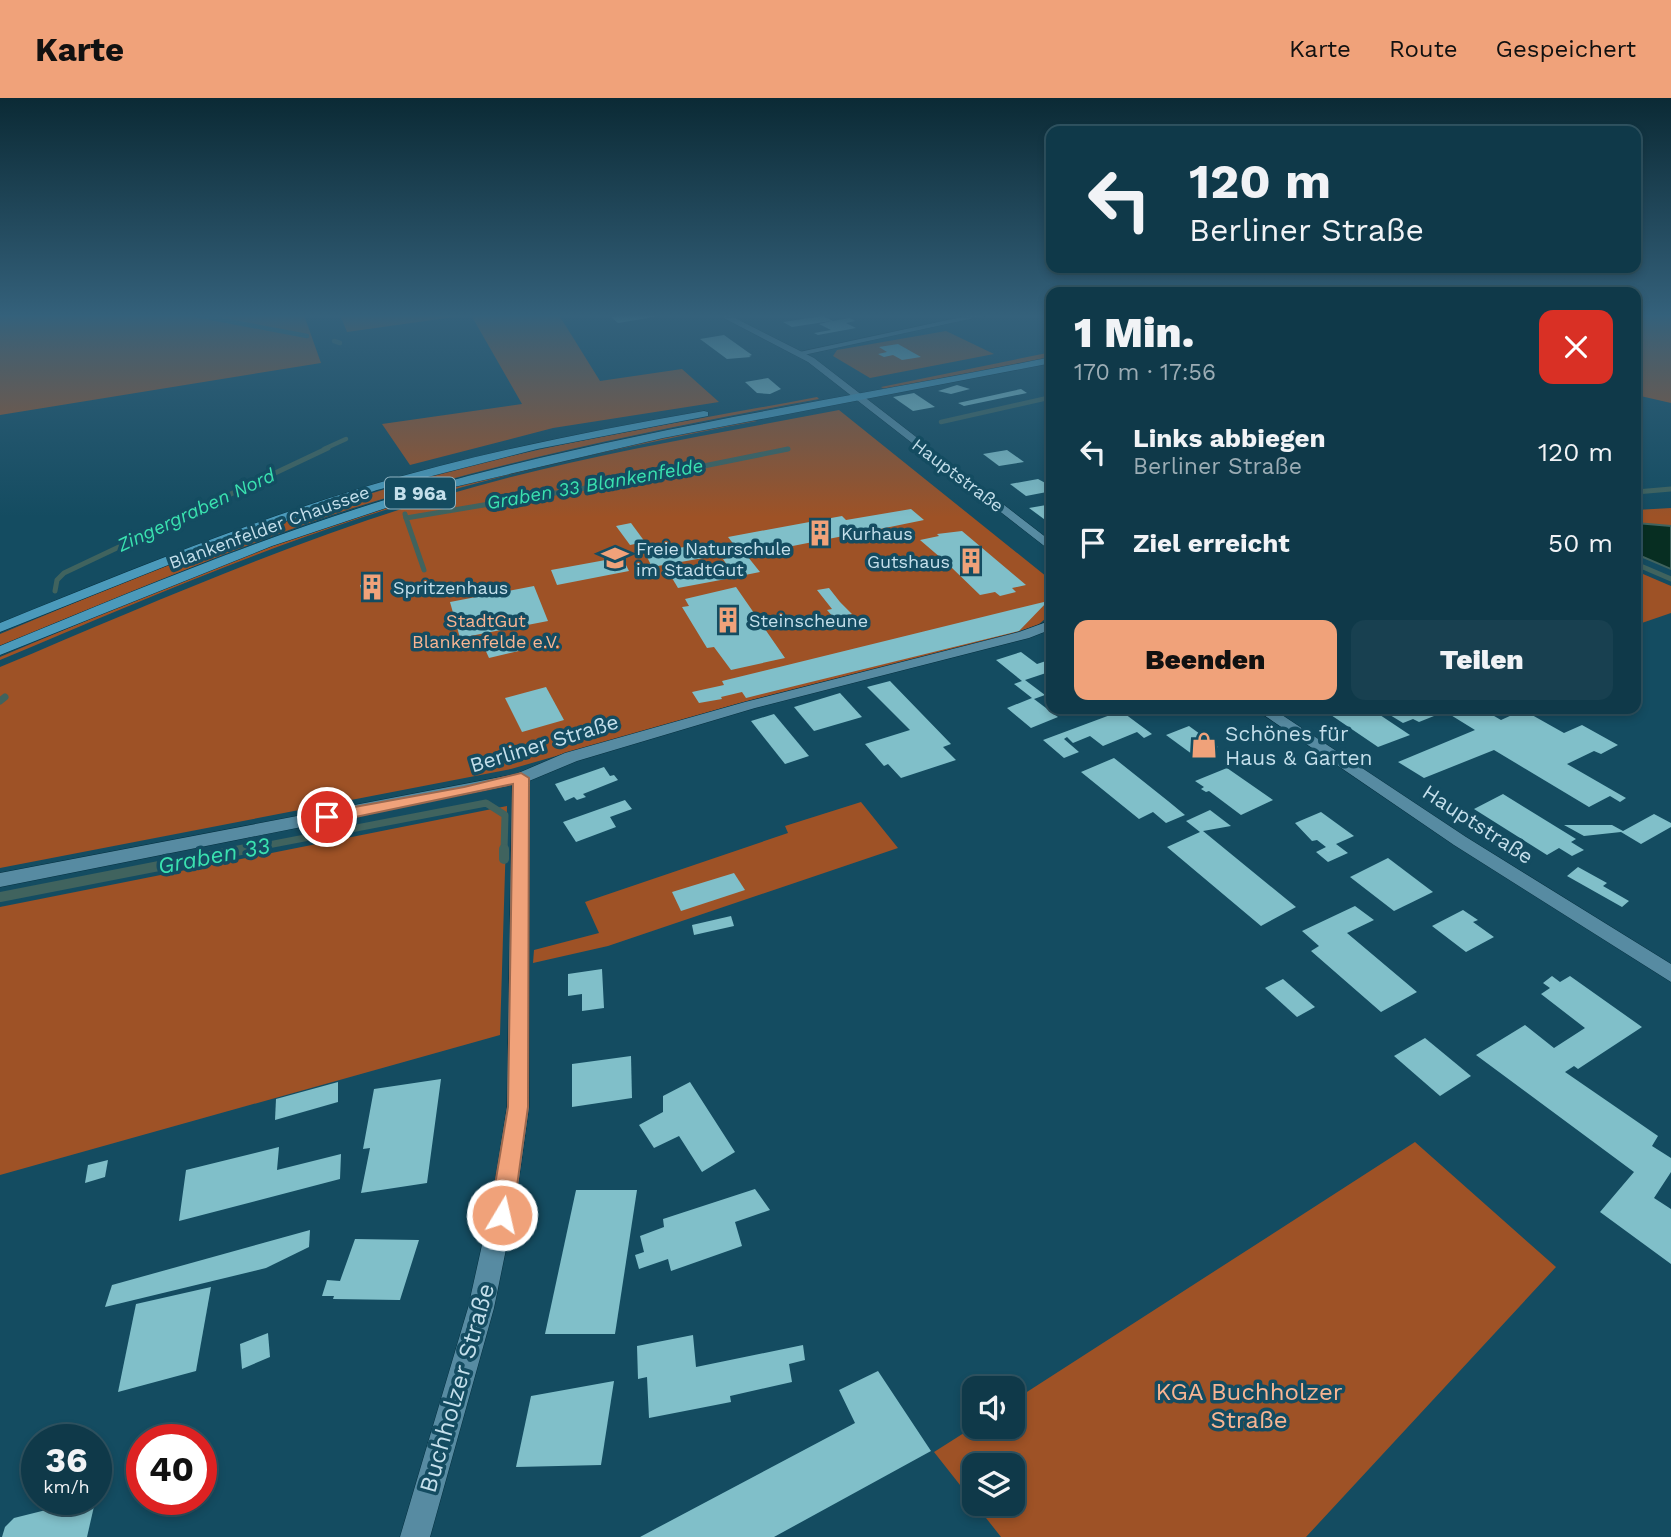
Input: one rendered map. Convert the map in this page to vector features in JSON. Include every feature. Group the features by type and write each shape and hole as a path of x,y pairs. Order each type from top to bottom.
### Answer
{"main road":[{"name":"Blankenfelder Chaussee","path":"0,628 250,530 435,471 586,436 906,382"},
{"name":"Blankenfelder Chaussee","path":"0,651 268,543 408,496 513,468 854,390"}],"street":[{"name":"Hauptstraße","path":"842,382 1046,543"},
{"name":"Berliner Straße","path":"0,880 464,792 521,778 571,757 750,705 1024,635 1046,626"},
{"name":"Hauptstraße","path":"1270,714 1460,841 1671,974"},
{"name":"Buchholzer Straße","path":"415,1537 481,1308 505,1199 518,1107 521,778"}],"green space":[{"path":"0,382 203,382 0,415"},
{"path":"509,382 697,382 719,402 553,428 410,465 382,424 522,404"},
{"path":"905,382 921,382 884,389 881,387"},
{"path":"1641,382 1671,382 1671,403 1641,396"},
{"path":"817,397 819,399 583,446 408,491 261,540 0,646 0,634 111,588 281,523 396,486 544,449"},
{"name":"StadtGut Blankenfelde e.V.","path":"839,410 1046,576 1046,618 1038,625 1011,634 740,703 511,769 0,868 0,667 273,554 384,515 538,470"},
{"path":"757,421 507,475 360,518 224,567 0,660 0,657 196,576 395,504 574,457"},
{"path":"1671,508 1671,526 1641,523 1641,510"},
{"path":"1641,573 1671,586 1671,613 1641,623"},
{"path":"861,802 898,848 608,946 533,963 534,950 599,933 585,902 788,833 785,826"},
{"path":"507,806 500,1035 0,1175 0,907"},
{"name":"KGA Buchholzer Straße","path":"1415,1142 1556,1267 1306,1537 1001,1537 984,1516 1025,1516 1025,1453 962,1453 962,1488 934,1452 962,1434 962,1439 1025,1439 1025,1393"}],"shaded area":[{"path":"1641,523 1671,526 1671,569 1641,556"}],"building":[{"path":"745,382 773,382 781,389 770,394 757,393"},
{"path":"957,385 970,389 951,394 938,391"},
{"path":"1021,389 1027,393 964,406 958,403"},
{"path":"914,393 935,407 913,411 893,397"},
{"path":"1007,450 1024,462 999,466 983,454"},
{"path":"1038,479 1046,483 1046,492 1026,496 1010,484"},
{"path":"1046,505 1046,521 1029,508"},
{"name":"Kurhaus","path":"911,509 924,520 880,529 883,533 878,534 874,530 748,557 760,572 735,577 723,559 742,555 728,537 842,516 846,520"},
{"path":"631,523 645,542 630,545 616,526"},
{"name":"Gutshaus","path":"962,531 1026,585 1012,588 1016,592 1000,596 995,592 980,595 951,567 944,565 948,564 920,540 939,536 937,534"},
{"path":"698,544 709,557 652,567 646,555"},
{"path":"622,557 629,571 557,585 551,570"},
{"path":"719,569 726,579 678,588 672,578"},
{"name":"Spritzenhaus","path":"382,581 383,592 362,593 360,585"},
{"path":"534,586 548,621 460,638 450,602"},
{"name":"Steinscheune","path":"736,587 785,658 731,670 714,647 707,648 682,607 689,606 685,599"},
{"path":"829,588 852,614 834,618 827,610 832,609 817,590"},
{"path":"1046,601 1019,631 746,698 742,692 699,703 692,692 724,685 722,681"},
{"path":"521,638 527,649 489,658 484,647"},
{"path":"1021,652 1037,664 1046,661 1046,673 1025,680 1045,695 1034,699 1046,708 1046,714 1058,717 1031,728 1007,708 1032,698 1014,684 1022,681 996,660"},
{"path":"890,681 951,744 943,747 956,760 901,778 888,764 884,766 865,744 910,730 867,687"},
{"path":"546,687 564,720 522,732 505,698"},
{"path":"840,693 862,717 814,731 794,707"},
{"path":"774,714 809,756 785,764 751,721"},
{"path":"1113,714 1125,714 1152,734 1144,738 1137,732 1103,746 1090,736 1073,743 1067,737 1064,739 1079,752 1064,758 1043,740"},
{"path":"1329,714 1378,714 1410,735 1378,747"},
{"path":"1449,714 1491,714 1501,720 1514,714 1530,714 1564,733 1582,725 1618,745 1601,754 1594,751 1567,764 1626,798 1620,802 1610,796 1589,807 1494,750 1424,778 1398,762 1475,730"},
{"path":"1390,715 1434,716 1419,722 1413,719 1403,723"},
{"path":"1189,726 1218,747 1196,757 1166,735"},
{"path":"1114,758 1185,815 1166,823 1153,812 1139,819 1081,772"},
{"path":"604,767 610,776 614,775 618,780 583,794 586,797 577,800 574,797 565,801 555,784"},
{"path":"1227,768 1273,800 1241,815 1209,791 1201,789 1204,787 1195,781"},
{"path":"1503,794 1576,839 1571,842 1584,850 1572,856 1559,848 1547,855 1474,809"},
{"path":"625,800 632,809 610,817 616,827 576,842 563,822"},
{"path":"1210,810 1231,826 1203,831 1296,907 1261,926 1167,847 1200,832 1186,821"},
{"path":"1321,812 1354,836 1336,844 1348,853 1328,862 1316,852 1326,847 1317,840 1312,841 1295,823"},
{"path":"1654,814 1671,823 1671,827 1641,844 1621,832 1584,836 1564,825 1612,825 1623,831"},
{"path":"1388,858 1433,892 1394,911 1350,877"},
{"path":"1578,867 1607,883 1603,886 1629,901 1622,907 1567,876"},
{"path":"734,873 745,890 681,911 672,892"},
{"path":"1355,906 1374,920 1347,933 1417,992 1381,1012 1311,951 1319,946 1302,931"},
{"path":"1463,910 1478,920 1473,922 1494,937 1466,952 1432,926"},
{"path":"731,916 734,926 694,935 692,925"},
{"path":"602,969 604,1008 582,1011 582,994 568,996 568,974"},
{"path":"1552,976 1560,982 1570,976 1642,1027 1578,1069 1574,1066 1565,1072 1658,1136 1652,1146 1671,1158 1671,1172 1654,1198 1671,1209 1671,1264 1600,1212 1634,1172 1476,1055 1525,1025 1554,1048 1585,1028 1541,994 1550,988 1543,983"},
{"path":"1283,979 1315,1007 1297,1017 1265,988"},
{"path":"1425,1038 1471,1076 1440,1096 1394,1056"},
{"path":"631,1056 632,1098 572,1107 572,1064"},
{"path":"441,1079 427,1183 361,1193 370,1148 363,1149 374,1089"},
{"path":"338,1082 338,1102 275,1120 276,1099"},
{"path":"690,1082 735,1152 702,1172 679,1136 654,1148 639,1125 663,1112 663,1096"},
{"path":"279,1147 277,1170 341,1154 340,1179 179,1221 186,1170"},
{"path":"108,1160 105,1177 85,1183 88,1165"},
{"path":"755,1189 770,1210 735,1222 742,1246 671,1271 668,1259 639,1269 635,1255 644,1252 640,1236 664,1227 663,1219"},
{"path":"576,1190 637,1190 615,1334 545,1334"},
{"path":"310,1230 309,1247 266,1268 105,1307 112,1285"},
{"path":"355,1239 419,1240 400,1300 333,1299 334,1296 322,1296 327,1280 340,1281"},
{"path":"211,1287 196,1371 118,1392 136,1304"},
{"path":"268,1333 270,1357 242,1369 240,1344"},
{"path":"693,1335 696,1367 803,1345 805,1360 789,1364 792,1382 730,1396 731,1402 649,1418 647,1377 638,1379 637,1346"},
{"path":"878,1371 931,1451 774,1537 640,1537 855,1423 839,1390"},
{"path":"614,1381 601,1465 516,1467 531,1396"},
{"path":"26,1515 92,1515 87,1537 2,1537 5,1527 14,1518"}],"waterway":[{"name":"Graben 33 Blankenfelde","path":"941,422 1046,398"},
{"name":"Zingergraben Nord","path":"324,449 346,439"},
{"name":"Zingergraben Nord","path":"55,591 57,580 64,573 328,448"},
{"name":"Graben 33 Blankenfelde","path":"406,518 639,479 788,449"},
{"path":"1641,492 1671,489"},
{"name":"Graben 33 Blankenfelde","path":"405,514 406,518"},
{"path":"406,518 424,570"},
{"name":"Graben 33 Blankenfelde","path":"1641,566 1671,579"},
{"name":"Zingergraben Nord","path":"0,701 5,697"},
{"name":"Graben 33","path":"237,851 486,803 505,815 504,851"},
{"name":"Graben 33","path":"0,897 246,849"},
{"name":"Graben 33","path":"504,851 504,859"}],"place":[{"name":"Kurhaus","path":"820,533"},
{"name":"Freie Naturschule im StadtGut","path":"615,558"},
{"name":"Gutshaus","path":"971,561"},
{"name":"Spritzenhaus","path":"372,587"},
{"name":"Steinscheune","path":"728,620"},
{"name":"Schönes für Haus & Garten","path":"1204,745"}],"route":[{"path":"327,817 464,792 521,778 518,1107 502,1215"}]}
